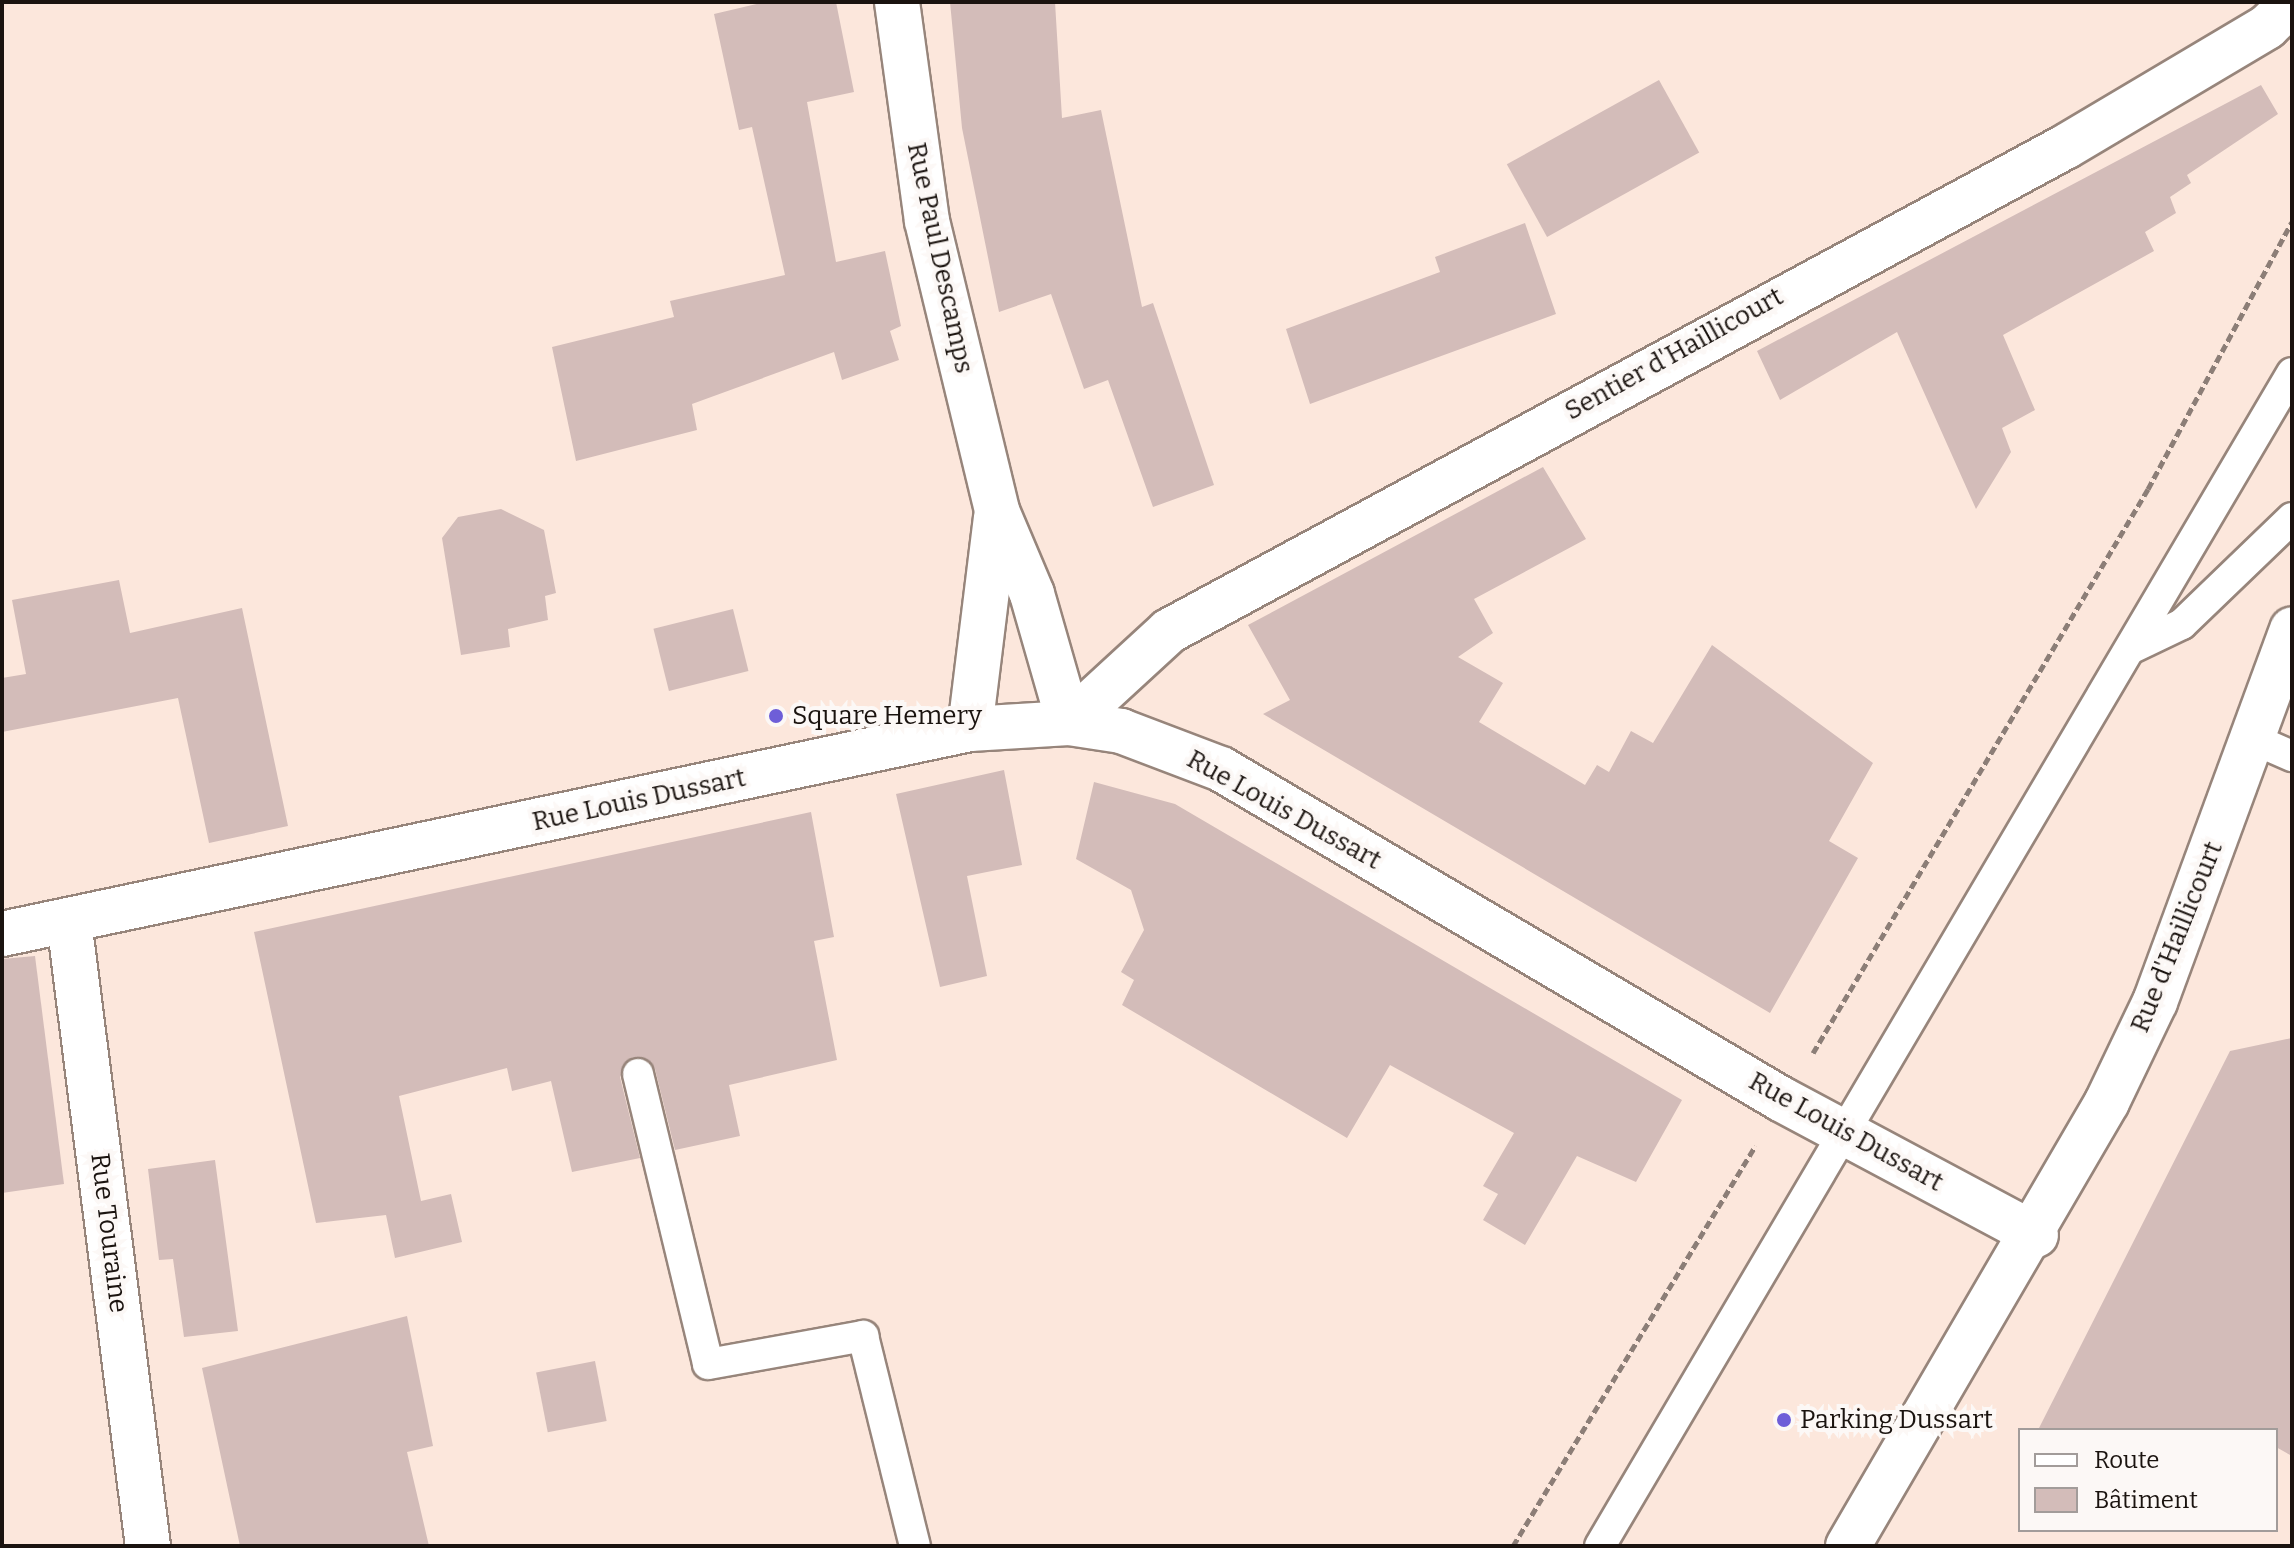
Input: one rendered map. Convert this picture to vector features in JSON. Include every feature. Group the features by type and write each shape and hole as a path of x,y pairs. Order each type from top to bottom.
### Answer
{"street":[{"name":"Rue Paul Descamps","path":"897,2 927,221 997,511 1032,594 1069,723"},
{"name":"Sentier d'Haillicourt","path":"1069,723 1169,631 2065,147 2267,27 2292,3"},
{"name":"Rue Paul Descamps","path":"970,729 997,511"},
{"name":"Rue d'Haillicourt","path":"2036,1235 2155,1002 2273,748 2292,629"},
{"name":"Rue Louis Dussart","path":"2,934 970,729 1069,723 1121,731 1221,769 1781,1099 2036,1235"},
{"name":"Rue Touraine","path":"69,921 148,1546"},
{"path":"1848,1546 2036,1235"}],"lane":[{"path":"1600,1546 2292,373"},
{"path":"2132,648 2182,624 2292,518"},
{"path":"638,1074 708,1364 863,1336 915,1546"}],"path":[{"path":"1513,1546 2148,489 2292,222"}],"building":[{"path":"765,2 836,2 854,92 807,102 836,262 885,251 901,326 890,331 899,360 842,380 834,352 692,404 697,430 576,461 552,347 674,317 670,301 785,275 752,127 739,130 714,14"},
{"path":"950,2 1055,2 1062,118 1101,110 1142,307 1153,303 1214,485 1153,507 1108,380 1084,389 1051,294 999,312 962,128"},
{"path":"1659,80 1699,153 1547,237 1507,164"},
{"path":"2261,85 2278,114 2187,175 2191,183 2170,197 2176,213 2145,232 2154,251 2003,335 2035,410 2002,428 2011,452 1976,509 1897,332 1780,400 1757,351"},
{"path":"1525,223 1556,314 1310,404 1286,329 1440,272 1435,257"},
{"path":"1543,467 1586,539 1474,599 1493,633 1458,657 1503,683 1479,722 1585,785 1597,765 1609,772 1631,731 1653,743 1712,645 1873,763 1829,841 1858,858 1770,1013 1263,714 1290,700 1248,625"},
{"path":"501,509 544,530 556,593 545,596 548,620 508,629 510,647 461,655 442,538 458,517"},
{"path":"119,580 130,633 242,608 288,826 209,843 178,698 2,732 2,678 26,674 12,600"},
{"path":"733,609 748,671 669,691 653,629"},
{"path":"1004,770 1022,865 967,876 987,976 940,987 896,794"},
{"path":"1094,782 1175,804 1682,1100 1636,1182 1577,1156 1525,1245 1483,1220 1498,1194 1483,1186 1514,1133 1390,1065 1347,1138 1122,1005 1134,980 1121,972 1144,930 1131,890 1076,859"},
{"path":"811,812 834,937 814,941 837,1060 729,1085 740,1136 675,1150 655,1069 633,1057 620,1077 640,1158 572,1172 551,1081 512,1091 507,1068 399,1096 421,1201 451,1194 462,1242 395,1258 386,1215 316,1223 254,932"},
{"path":"35,956 64,1184 2,1193 2,959"},
{"path":"2292,1038 2292,1456 2278,1448 2278,1428 2039,1428 2230,1051"},
{"path":"215,1160 238,1331 184,1337 173,1259 159,1260 148,1169"},
{"path":"407,1316 433,1446 407,1452 429,1546 240,1546 202,1368"},
{"path":"595,1361 607,1421 548,1432 536,1372"}],"place":[{"name":"Square Hemery","path":"776,716"},
{"name":"Parking Dussart","path":"1784,1420"}]}
